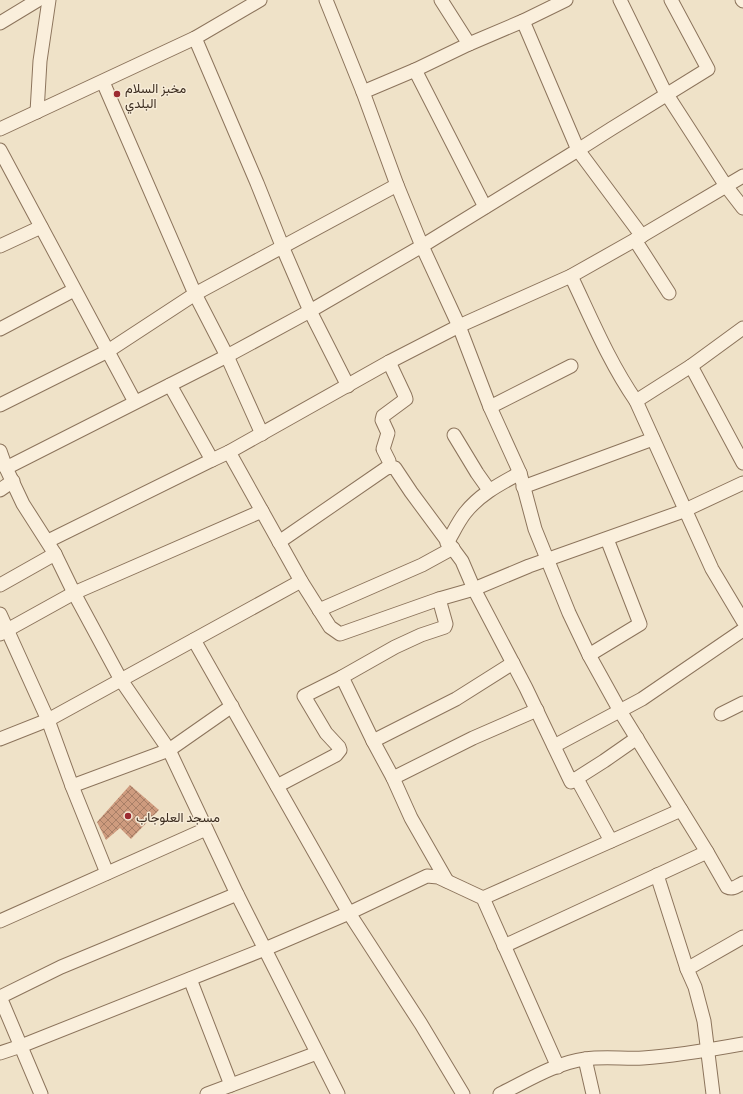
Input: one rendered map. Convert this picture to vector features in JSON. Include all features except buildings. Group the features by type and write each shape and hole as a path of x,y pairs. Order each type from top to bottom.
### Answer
{"street":[{"path":"0,23 45,2 59,0"},
{"path":"1,125 37,112 195,38 260,0"},
{"path":"326,0 422,246 459,326 490,406 520,473 535,529 569,613 589,655 620,711 727,887 735,888 743,883"},
{"path":"441,0 469,44"},
{"path":"363,92 415,70 566,0"},
{"path":"620,0 667,95 726,186 743,208"},
{"path":"6,468 227,356 310,311 422,246 708,69 671,0"},
{"path":"37,112 45,2"},
{"path":"523,21 578,150 639,238 669,292"},
{"path":"195,38 310,311 348,386"},
{"path":"415,70 485,207"},
{"path":"103,82 195,294 227,356 262,434"},
{"path":"0,150 135,402"},
{"path":"48,541 229,452 389,362 459,326 571,276 639,238 743,176"},
{"path":"0,405 108,351 195,294 397,185"},
{"path":"0,246 41,227"},
{"path":"571,276 623,383 636,401 712,569 743,621"},
{"path":"0,329 74,290"},
{"path":"636,401 690,366 743,328"},
{"path":"389,362 406,399 383,416 382,420 388,433 383,449 390,467"},
{"path":"490,406 571,366"},
{"path":"690,366 742,459"},
{"path":"170,385 212,460"},
{"path":"454,435 489,490"},
{"path":"523,487 653,439"},
{"path":"0,451 6,468 23,504 48,541 121,680 169,750 237,894 338,1094"},
{"path":"229,452 301,581 330,627 340,634 439,599 474,589 529,566 686,510 743,483"},
{"path":"280,542 390,467"},
{"path":"390,467 395,468 462,561 474,589 537,710 571,782 636,738"},
{"path":"319,610 422,565 450,545 464,514 475,501 489,490 520,473"},
{"path":"0,490 13,481"},
{"path":"4,632 74,593 262,511"},
{"path":"589,655 640,624 607,539"},
{"path":"0,585 55,554"},
{"path":"0,739 48,720 301,581"},
{"path":"277,786 336,755 340,750 340,747 326,733 304,696 395,647 444,626 446,624 439,599"},
{"path":"0,614 4,632 48,720 72,786 107,873"},
{"path":"554,746 642,699 743,630"},
{"path":"194,640 349,913 421,1024 463,1094"},
{"path":"372,742 456,699 513,663"},
{"path":"342,676 372,742 393,778 411,818 447,881"},
{"path":"722,714 743,703"},
{"path":"72,786 169,750 232,706"},
{"path":"393,778 473,738 537,710"},
{"path":"577,779 611,841"},
{"path":"483,898 681,810"},
{"path":"0,921 206,829"},
{"path":"504,946 707,852"},
{"path":"657,875 687,970 695,987 704,1020 713,1094"},
{"path":"0,1053 265,949 349,913 426,876 438,877 483,898 558,1067"},
{"path":"41,1094 0,997 61,967 237,894"},
{"path":"687,970 743,937"},
{"path":"190,979 231,1085"},
{"path":"500,1094 558,1067 585,1059 644,1058 743,1044"},
{"path":"207,1094 317,1053"},
{"path":"585,1059 593,1094"}],"place":[{"name":"مخبز السلام البلدي","path":"117,94"},
{"name":"مسجد العلوجاب","path":"128,816"}]}
